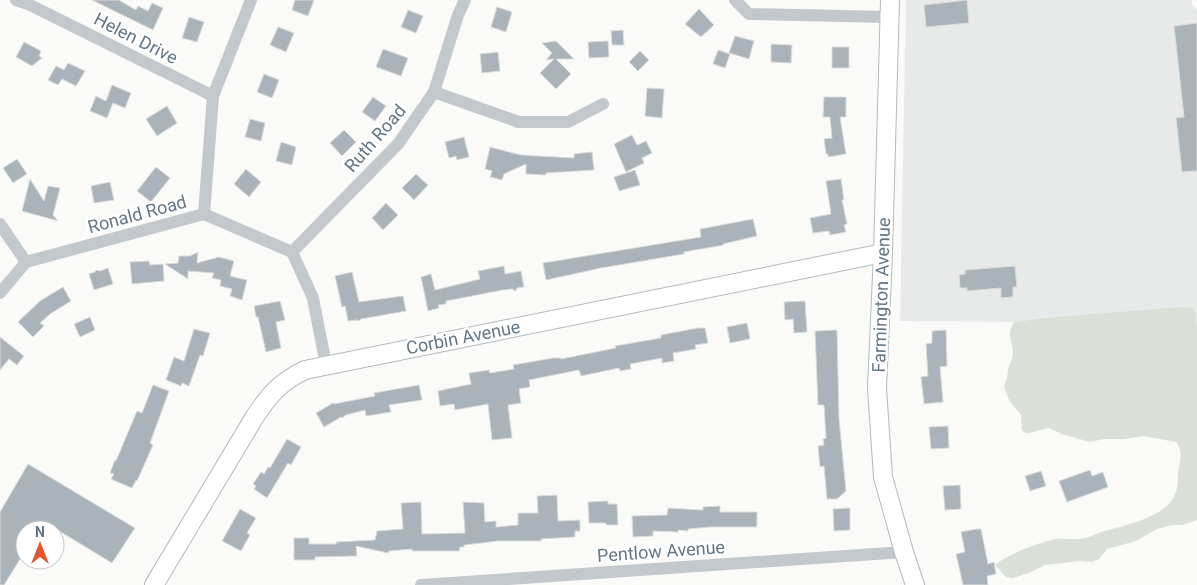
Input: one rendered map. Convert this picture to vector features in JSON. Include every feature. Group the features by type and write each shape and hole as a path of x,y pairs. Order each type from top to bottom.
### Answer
{"main road":[{"name":"Farmington Avenue","path":"889,9 878,398 883,477 915,585"},
{"name":"Corbin Avenue","path":"154,585 254,418 270,395 291,377 305,370 883,253"}],"street":[{"name":"Helen Drive","path":"16,0 28,4 213,96"},
{"path":"204,214 213,96 251,0"},
{"name":"Ruth Road","path":"292,252 398,144 434,92 458,15 465,0"},
{"path":"735,0 749,14 889,9"},
{"path":"434,92 519,122 568,122 603,104"},
{"name":"Ronald Road","path":"26,262 204,214 292,252"},
{"path":"0,224 26,262 0,293"},
{"path":"292,252 313,298 326,365"},
{"name":"Pentlow Avenue","path":"420,585 904,552"}],"shaded area":[{"path":"906,0 1192,0 1192,5 1197,9 1197,325 1195,312 1192,308 1044,318 1014,322 900,321"},
{"path":"1182,307 1192,308 1195,312 1197,325 1197,520 1182,525 1172,525 1157,529 1136,541 1107,549 1099,559 1092,562 1080,561 1045,565 1013,578 1006,577 996,564 1024,549 1056,539 1081,539 1143,520 1162,510 1174,497 1181,458 1176,442 1143,436 1090,442 1049,428 1025,433 1022,430 1021,415 1009,400 1004,386 1013,356 1010,331 1014,322"}],"building":[{"path":"92,0 119,0 136,10 138,6 148,11 152,3 163,8 153,30"},
{"path":"295,0 314,0 308,16 292,10"},
{"path":"967,0 969,23 926,27 924,5"},
{"path":"497,7 512,12 506,32 491,27"},
{"path":"699,9 714,25 701,37 685,24"},
{"path":"408,10 423,16 416,33 401,27"},
{"path":"189,17 204,22 197,42 182,38"},
{"path":"1197,23 1197,171 1182,172 1176,118 1184,117 1174,26"},
{"path":"278,27 294,33 286,52 270,45"},
{"path":"623,30 624,45 612,45 611,31"},
{"path":"735,36 754,41 749,59 729,53"},
{"path":"556,41 574,59 556,59 571,74 556,89 540,73 554,59 546,60 552,53 542,43"},
{"path":"608,41 609,57 589,58 588,42"},
{"path":"24,42 41,51 39,56 42,58 32,66 16,57"},
{"path":"771,44 792,45 791,63 771,62"},
{"path":"832,47 849,47 849,68 832,68"},
{"path":"383,49 408,58 401,76 376,67"},
{"path":"718,50 730,54 725,68 713,64"},
{"path":"640,51 649,60 638,71 629,62"},
{"path":"498,52 500,71 482,73 480,54"},
{"path":"68,63 85,71 76,86 62,79 58,85 48,80 56,66 64,70"},
{"path":"264,74 279,80 272,98 257,92"},
{"path":"112,85 131,93 125,108 113,103 107,118 90,111 96,96 106,101"},
{"path":"647,88 664,89 662,118 645,116"},
{"path":"373,97 386,106 375,121 362,112"},
{"path":"824,97 846,97 846,117 840,117 846,154 828,157 828,154 826,154 824,139 832,138 830,117 823,117"},
{"path":"167,106 177,123 157,136 146,119"},
{"path":"250,119 265,123 261,141 245,137"},
{"path":"344,130 356,142 342,156 330,143"},
{"path":"632,135 637,145 646,141 652,153 642,158 644,163 626,172 614,144"},
{"path":"464,137 469,157 457,160 456,156 449,158 445,142"},
{"path":"281,142 296,147 292,165 276,161"},
{"path":"490,147 521,155 574,158 574,154 592,152 594,170 546,173 546,175 526,174 526,164 504,174 502,180 490,177 492,171 485,169"},
{"path":"17,159 27,174 13,183 3,168"},
{"path":"156,167 170,178 151,202 137,191"},
{"path":"246,169 261,182 249,197 234,184"},
{"path":"635,170 640,185 619,191 614,177"},
{"path":"416,174 428,185 414,200 402,188"},
{"path":"30,179 44,201 48,186 60,188 53,215 58,221 22,211"},
{"path":"841,179 844,200 842,200 847,224 844,225 846,232 830,235 829,231 813,233 810,218 831,214 826,181"},
{"path":"110,182 114,200 94,203 91,186"},
{"path":"386,203 398,215 383,230 372,218"},
{"path":"753,219 757,236 724,245 684,252 684,254 601,268 546,280 543,263 701,237 700,229"},
{"path":"198,252 197,263 219,257 234,261 230,276 247,280 242,300 230,296 232,289 220,286 221,280 212,278 214,273 188,271 188,279 165,264 178,263 179,256 190,256"},
{"path":"149,261 150,265 163,264 164,281 132,284 130,262"},
{"path":"504,266 505,274 521,271 524,287 517,288 516,291 512,289 503,290 446,301 446,304 438,305 439,308 428,311 421,277 431,274 435,290 480,279 478,271"},
{"path":"1015,266 1017,287 1013,287 1013,297 1001,298 1001,288 967,291 967,288 960,288 959,275 965,274 965,270"},
{"path":"108,268 113,284 94,290 89,274 96,270 100,271"},
{"path":"352,272 359,302 403,296 406,311 361,319 359,321 348,321 345,306 342,307 335,276"},
{"path":"63,287 71,301 50,314 40,323 44,326 33,337 18,322 40,301"},
{"path":"280,301 285,320 276,322 281,348 266,352 254,306"},
{"path":"805,301 807,332 794,333 793,319 785,320 784,302"},
{"path":"90,317 95,330 80,337 74,324"},
{"path":"747,323 750,339 730,343 727,327"},
{"path":"705,328 708,343 695,345 696,349 673,353 674,361 662,363 662,358 630,364 631,369 620,371 619,368 581,376 579,370 529,380 530,387 519,389 521,403 508,405 512,438 492,440 488,404 455,410 454,404 440,406 438,391 471,384 469,373 489,370 490,373 514,369 513,365 553,358 561,359 616,348 615,346 661,338 661,335"},
{"path":"194,329 210,333 203,356 200,355 189,386 182,383 181,386 166,380 174,357 184,361"},
{"path":"837,330 839,419 846,491 837,499 827,499 824,466 820,467 818,446 824,445 823,439 826,438 824,405 818,405 815,331"},
{"path":"946,330 947,366 940,367 943,402 924,404 921,377 928,376 926,344 932,343 932,331"},
{"path":"0,337 24,356 17,365 9,359 0,370"},
{"path":"153,385 169,391 150,443 153,445 132,488 111,479 114,474 110,473 137,411 142,413"},
{"path":"419,385 422,400 389,405 391,412 366,416 365,410 341,417 324,427 316,413 333,403 375,396 374,393"},
{"path":"948,426 949,448 931,449 929,427"},
{"path":"287,439 301,447 291,465 288,463 267,498 254,489 256,486 253,484 261,472 264,474 268,467 270,468"},
{"path":"28,464 135,528 112,563 65,534 65,520 15,520 15,567 4,585 0,585 0,512"},
{"path":"1090,470 1092,476 1103,472 1108,487 1067,502 1059,481"},
{"path":"1041,471 1046,486 1030,491 1025,476"},
{"path":"960,485 961,509 945,510 943,486"},
{"path":"557,495 558,521 580,520 580,531 575,531 575,537 541,539 541,541 498,541 464,545 464,547 460,547 459,551 412,551 412,549 389,551 388,553 356,546 357,556 315,557 315,560 294,560 294,538 309,538 309,544 336,544 336,542 375,540 377,531 403,529 401,503 421,502 422,534 465,533 463,502 484,503 485,522 496,521 496,527 518,525 518,513 538,513 537,496"},
{"path":"608,501 608,504 617,504 618,525 589,523 588,502"},
{"path":"720,506 720,512 757,512 757,527 710,527 688,529 688,531 679,530 678,532 653,531 653,536 633,537 632,516 667,515 668,508 703,510 703,507"},
{"path":"850,508 850,530 834,531 833,509"},
{"path":"240,509 256,518 247,533 250,535 241,551 222,541"},
{"path":"981,529 988,564 994,562 996,574 987,576 988,585 963,585 956,554 965,552 961,532"}]}
